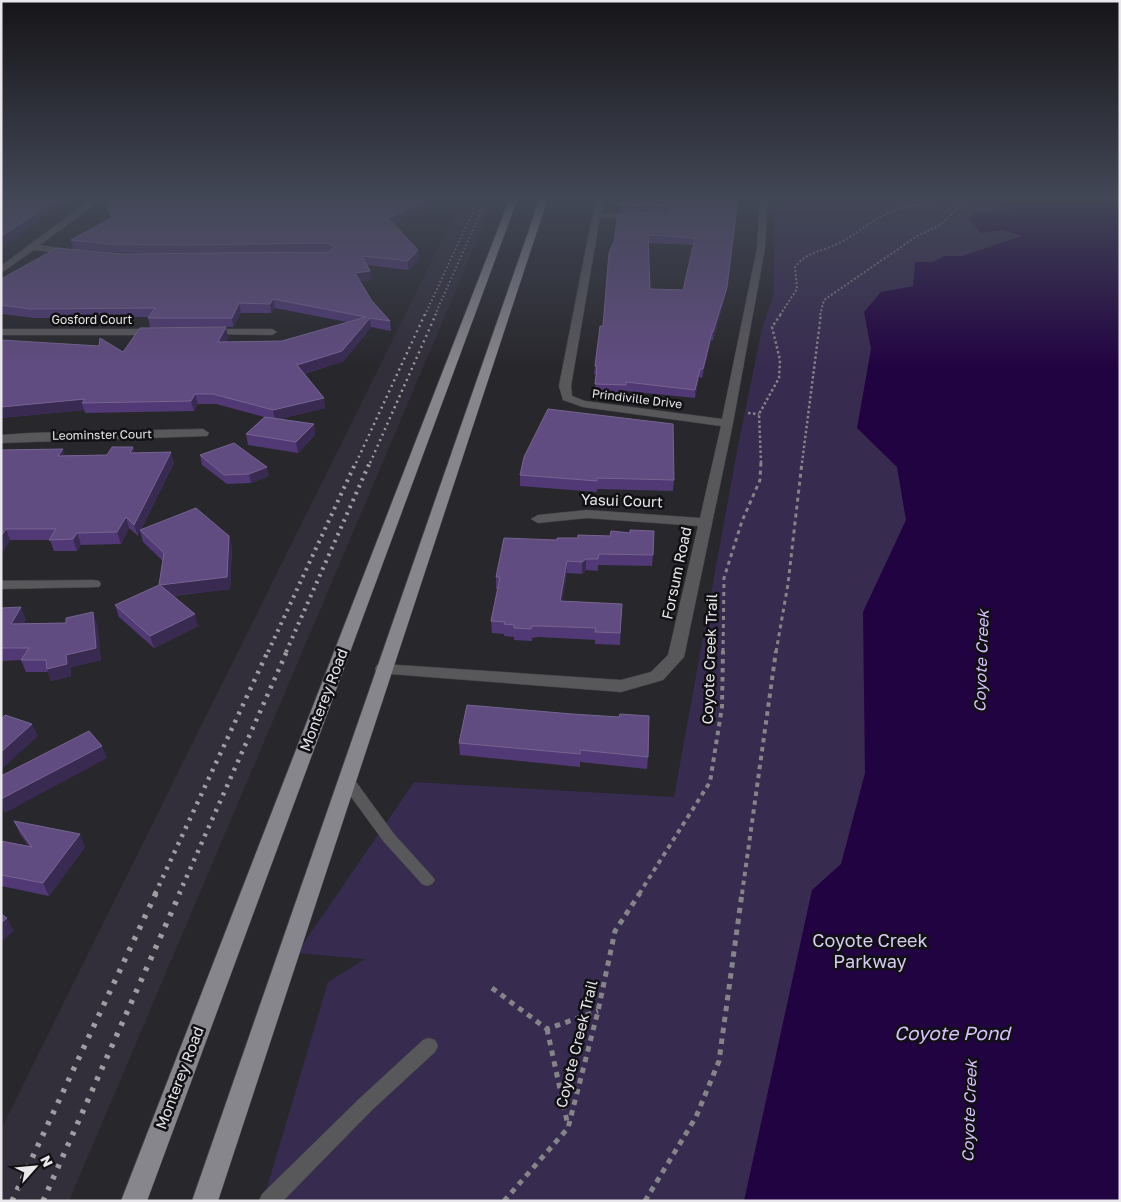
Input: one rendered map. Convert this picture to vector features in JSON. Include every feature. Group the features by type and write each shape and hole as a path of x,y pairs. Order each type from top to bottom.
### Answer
{"main road":[{"name":"Monterey Road","path":"134,1201 493,254"},
{"path":"205,1201 346,779 525,254"}],"street":[{"path":"1,270 22,254"},
{"path":"75,254 80,255"},
{"name":"Prindiville Drive","path":"589,254 564,386 567,398 583,404 727,423"},
{"name":"Forsum Road","path":"384,669 621,686 657,676 676,657 727,423 760,254"},
{"name":"Gosford Court","path":"1,332 162,332"},
{"path":"192,332 272,332"},
{"name":"Leominster Court","path":"1,439 29,436 202,433"},
{"name":"Yasui Court","path":"538,519 587,514 705,522"},
{"path":"1,585 94,584"}],"lane":[{"path":"346,779 389,838 427,880"},
{"path":"269,1201 366,1104 429,1046"}],"path":[{"path":"745,412 759,414 779,378 780,360 772,327 797,289 795,267 802,257 810,254"},
{"path":"645,1201 696,1117 719,1061 779,627 788,584 818,325 824,300 891,254"},
{"name":"Coyote Creek Trail","path":"504,1201 568,1128 598,1011 614,931 710,782 722,707 724,578 742,521 760,480 762,450 759,414"},
{"path":"492,988 548,1029 568,1128"},
{"path":"548,1029 598,1011"}],"shaded area":[{"path":"435,254 471,254 69,1201 1,1201 1,1129"}],"green space":[{"name":"Coyote Creek Parkway","path":"774,254 1120,254 1120,1201 263,1201 328,982 365,959 297,953 414,782 674,797 737,451 762,328 774,294"}],"water":[{"name":"Coyote Pond","path":"968,254 1120,254 1120,1201 744,1201 812,890 841,864 865,773 863,612 906,520 897,467 857,428 871,349 864,312 881,292 913,286 915,262 933,262 944,256"}],"building":[{"path":"46,254 414,254 408,261 362,256 370,271 355,273 372,301 390,321 370,318 342,351 297,365 324,398 273,410 213,394 195,394 191,401 82,403 85,399 1,407 1,340 99,346 100,338 123,352 140,328 226,327 218,342 282,341 366,317 273,299 270,304 239,303 232,318 148,318 155,308 31,309 1,305 3,302 1,302 1,279"},
{"path":"609,254 649,254 650,289 683,290 691,254 731,254 727,287 695,390 626,382 626,385 595,384 597,366 595,366 600,326 603,326"},
{"path":"548,409 673,424 674,480 597,478 597,481 520,475 524,457"},
{"path":"265,417 314,424 296,442 246,434"},
{"path":"234,443 267,467 249,474 224,475 200,455"},
{"path":"112,447 133,447 130,453 171,452 134,525 126,517 117,532 77,533 73,539 49,540 56,529 6,529 1,536 1,450 63,449 58,456 107,455"},
{"path":"196,508 229,536 227,577 160,585 195,614 150,636 115,605 159,585 164,553 140,530"},
{"path":"630,530 654,531 653,555 599,554 598,559 586,559 582,562 567,561 560,601 622,604 620,633 595,632 596,628 532,626 531,629 514,628 514,625 504,624 505,622 491,621 500,577 496,577 504,538 557,540 557,538 578,538 578,535 610,536 611,531 630,533"},
{"path":"21,607 11,624 66,623 66,618 93,612 96,648 66,655 67,664 47,669 46,660 21,660 29,648 1,648 1,608"},
{"path":"467,705 619,717 620,714 649,716 648,757 580,750 580,754 459,743"},
{"path":"5,715 32,724 1,752 1,719"},
{"path":"89,731 102,746 1,799 1,776"},
{"path":"14,821 80,834 43,883 1,875 1,841 32,847"},
{"path":"1,914 7,918 1,923"}],"railway":[{"path":"425,315 453,254"},
{"path":"435,315 462,254"},
{"path":"356,463 425,314"},
{"path":"370,463 436,314"},
{"path":"268,652 356,462"},
{"path":"286,652 370,462"},
{"path":"155,894 268,651"},
{"path":"179,894 287,651"},
{"path":"12,1201 156,893"},
{"path":"43,1201 180,893"}],"water label":[{"name":"Coyote Creek","path":"981,661"},
{"name":"Coyote Creek","path":"969,1111"}]}
